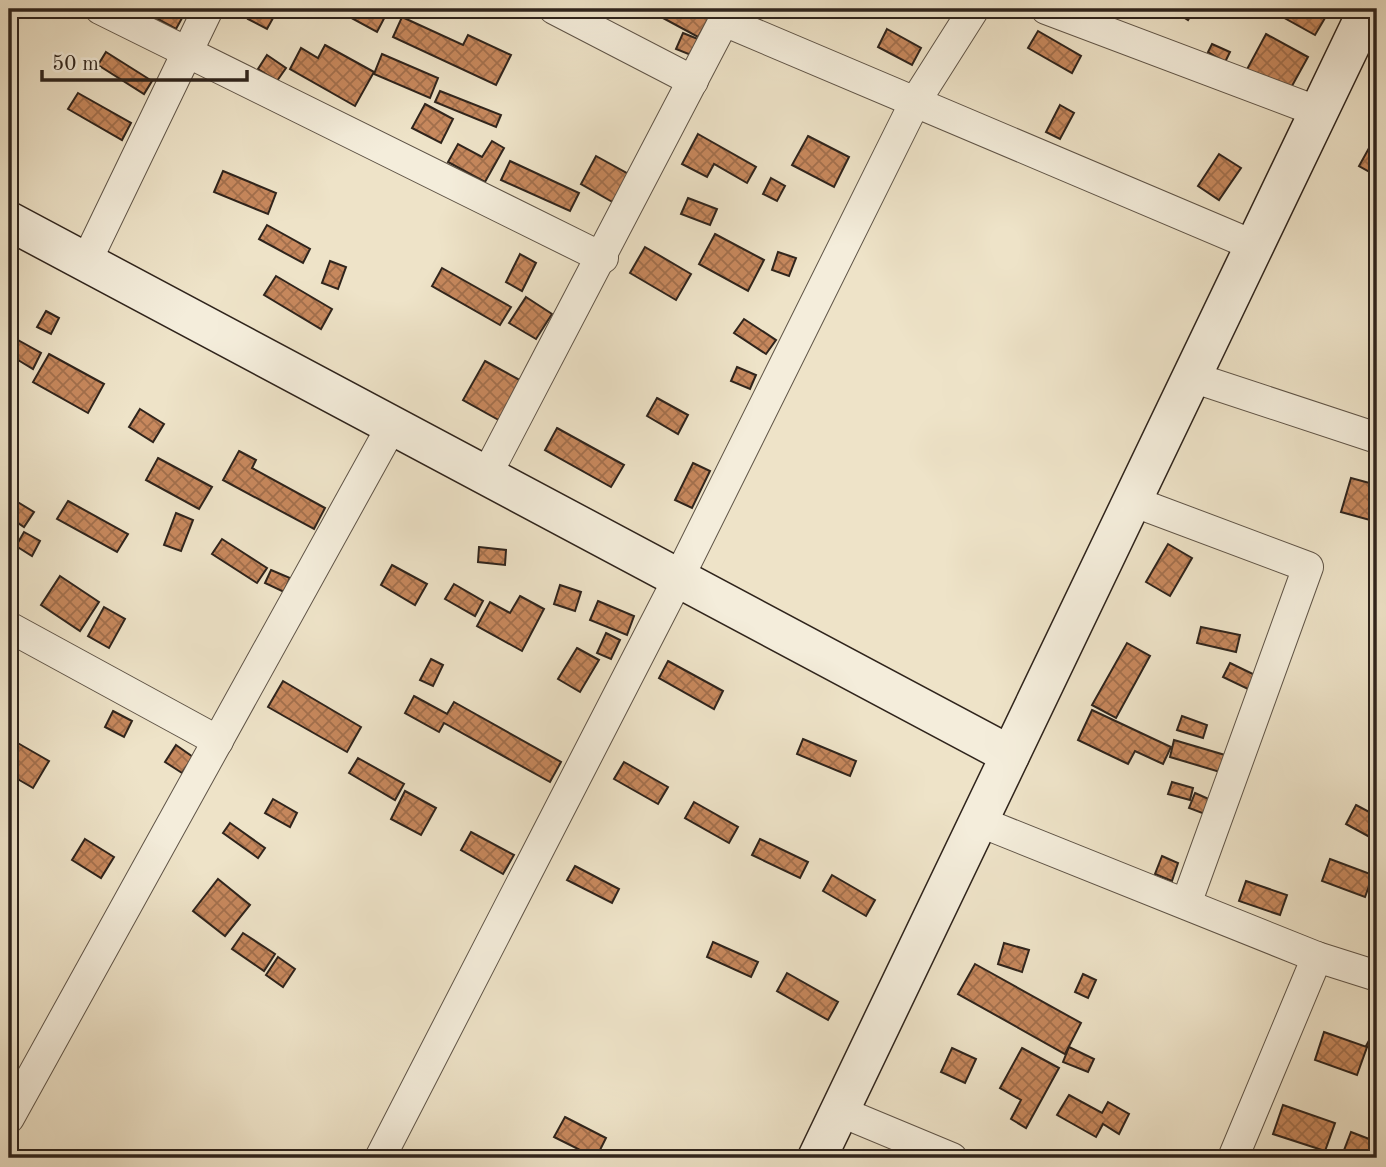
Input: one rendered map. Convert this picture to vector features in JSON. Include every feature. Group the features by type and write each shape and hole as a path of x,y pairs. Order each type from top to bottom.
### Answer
{"street":[{"path":"100,9 603,258"},
{"path":"86,262 208,9"},
{"path":"554,9 692,81"},
{"path":"380,1158 679,577 915,102 974,9"},
{"path":"1046,9 1319,112"},
{"path":"817,1158 1368,9"},
{"path":"487,474 603,258 727,15 915,102 1255,246"},
{"path":"9,221 394,424 1010,755"},
{"path":"1192,377 1377,438"},
{"path":"9,1118 394,424"},
{"path":"1132,501 1308,567 1186,904"},
{"path":"9,627 218,741"},
{"path":"978,821 1317,957 1377,976"},
{"path":"1233,1158 1317,957"},
{"path":"839,1111 952,1158"}],"building":[{"path":"150,9 187,9 176,29 147,13"},
{"path":"254,9 278,9 267,29 248,19"},
{"path":"335,9 389,9 377,32"},
{"path":"668,9 708,9 713,12 698,37 663,18"},
{"path":"1195,9 1188,20 1174,11"},
{"path":"1320,9 1328,13 1315,35 1272,11"},
{"path":"402,17 463,45 468,35 511,55 496,85 393,37"},
{"path":"887,29 921,48 912,65 878,47"},
{"path":"1038,31 1081,56 1072,73 1028,48"},
{"path":"683,33 698,39 691,55 676,49"},
{"path":"1266,34 1308,57 1287,95 1245,73"},
{"path":"1212,44 1230,52 1225,62 1208,52"},
{"path":"325,45 374,72 355,106 290,69 301,48 318,58"},
{"path":"106,52 152,81 144,94 98,65"},
{"path":"382,54 438,78 430,98 374,74"},
{"path":"267,55 286,68 277,81 258,69"},
{"path":"440,91 501,115 496,127 435,102"},
{"path":"78,93 131,123 122,140 68,109"},
{"path":"425,104 453,119 441,143 412,128"},
{"path":"1060,105 1074,113 1060,139 1046,132"},
{"path":"698,134 756,167 747,183 714,164 707,177 682,164"},
{"path":"808,136 849,157 834,187 792,165"},
{"path":"492,141 504,148 485,182 448,162 458,144 482,157"},
{"path":"1369,148 1377,152 1377,176 1359,166"},
{"path":"1219,154 1241,168 1219,200 1198,186"},
{"path":"596,156 632,176 616,204 581,184"},
{"path":"510,161 579,193 570,211 501,180"},
{"path":"223,171 276,193 268,214 214,192"},
{"path":"771,178 785,186 777,201 763,194"},
{"path":"688,198 717,209 710,225 681,214"},
{"path":"267,225 310,249 303,263 259,239"},
{"path":"715,234 764,260 748,291 699,264"},
{"path":"645,247 691,274 676,300 630,273"},
{"path":"778,252 796,258 789,276 772,270"},
{"path":"520,254 536,263 522,291 506,282"},
{"path":"330,261 346,267 338,289 322,283"},
{"path":"442,268 511,307 500,325 432,286"},
{"path":"276,276 332,309 321,329 264,295"},
{"path":"526,297 552,314 536,339 509,323"},
{"path":"46,311 59,318 51,334 37,327"},
{"path":"744,319 776,340 766,354 734,333"},
{"path":"9,335 41,353 33,369 18,360 9,372"},
{"path":"49,354 104,384 88,413 33,382"},
{"path":"485,361 527,384 504,423 463,400"},
{"path":"737,367 756,375 750,389 731,381"},
{"path":"657,398 688,415 678,434 647,416"},
{"path":"140,409 164,424 153,442 129,427"},
{"path":"557,428 624,465 611,487 545,450"},
{"path":"239,451 256,460 252,468 325,508 314,529 223,480"},
{"path":"158,458 212,487 199,509 146,480"},
{"path":"693,463 710,471 692,508 675,500"},
{"path":"1351,478 1377,485 1377,522 1341,512"},
{"path":"11,498 34,512 24,527 9,517"},
{"path":"68,501 128,534 117,552 57,519"},
{"path":"176,513 193,520 181,551 164,545"},
{"path":"24,532 40,541 32,556 16,546"},
{"path":"222,539 267,568 257,583 212,554"},
{"path":"1168,544 1192,558 1170,596 1146,582"},
{"path":"479,547 506,550 505,565 478,562"},
{"path":"392,565 427,584 415,605 381,585"},
{"path":"271,570 290,578 284,592 265,583"},
{"path":"60,576 99,602 80,631 41,605"},
{"path":"454,584 483,601 475,616 445,599"},
{"path":"560,585 581,592 575,611 554,604"},
{"path":"520,596 544,609 522,651 477,626 490,602 510,613"},
{"path":"598,601 634,616 627,635 590,620"},
{"path":"104,607 125,619 109,648 88,636"},
{"path":"1201,627 1240,635 1236,652 1197,643"},
{"path":"606,633 620,640 611,659 597,653"},
{"path":"1127,643 1150,656 1116,718 1092,705"},
{"path":"577,648 599,660 580,692 558,679"},
{"path":"431,659 443,665 433,686 420,680"},
{"path":"668,661 723,691 714,709 659,678"},
{"path":"1230,663 1257,676 1250,690 1223,677"},
{"path":"283,681 361,727 347,752 268,707"},
{"path":"414,696 447,714 454,702 561,762 550,782 444,723 439,732 405,713"},
{"path":"1092,710 1171,747 1163,764 1135,751 1128,764 1078,740"},
{"path":"113,711 132,721 124,737 105,727"},
{"path":"1182,716 1207,725 1203,738 1177,730"},
{"path":"9,738 49,761 33,788 9,774"},
{"path":"803,739 856,761 850,776 797,754"},
{"path":"1174,740 1225,755 1220,772 1170,757"},
{"path":"176,745 193,757 182,773 165,762"},
{"path":"358,758 404,784 395,800 349,773"},
{"path":"624,762 668,787 658,804 614,779"},
{"path":"1172,782 1193,788 1190,800 1168,794"},
{"path":"405,791 436,808 421,835 391,819"},
{"path":"1195,793 1211,800 1205,814 1189,808"},
{"path":"273,799 297,813 290,827 265,813"},
{"path":"694,802 738,827 729,843 685,818"},
{"path":"1356,805 1377,816 1377,841 1346,824"},
{"path":"230,823 265,848 258,858 223,833"},
{"path":"471,832 514,855 503,874 461,850"},
{"path":"85,839 114,857 101,878 72,860"},
{"path":"760,839 808,862 800,878 752,855"},
{"path":"1162,856 1178,863 1172,881 1155,874"},
{"path":"1330,859 1373,875 1365,897 1322,881"},
{"path":"575,866 619,889 612,903 567,880"},
{"path":"832,875 875,900 866,916 823,891"},
{"path":"218,879 250,905 225,936 193,911"},
{"path":"1246,881 1287,895 1280,915 1239,901"},
{"path":"243,933 275,954 264,971 232,949"},
{"path":"713,942 758,962 751,977 707,957"},
{"path":"1004,943 1029,950 1022,972 998,964"},
{"path":"278,957 295,969 283,987 266,975"},
{"path":"975,964 1081,1023 1065,1054 958,994"},
{"path":"787,973 838,1002 828,1020 777,991"},
{"path":"1083,974 1096,980 1088,998 1075,992"},
{"path":"1324,1032 1367,1047 1357,1075 1315,1060"},
{"path":"1373,1033 1377,1035 1377,1051 1366,1046"},
{"path":"1069,1047 1094,1059 1088,1072 1063,1062"},
{"path":"952,1048 976,1059 965,1083 941,1072"},
{"path":"1022,1048 1059,1068 1026,1128 1011,1119 1021,1100 1000,1088"},
{"path":"1069,1095 1102,1113 1108,1102 1129,1114 1119,1134 1103,1124 1096,1137 1057,1115"},
{"path":"1283,1105 1335,1123 1325,1151 1273,1134"},
{"path":"565,1117 606,1138 596,1158 554,1137"},
{"path":"1351,1132 1377,1142 1377,1158 1341,1158"}]}
